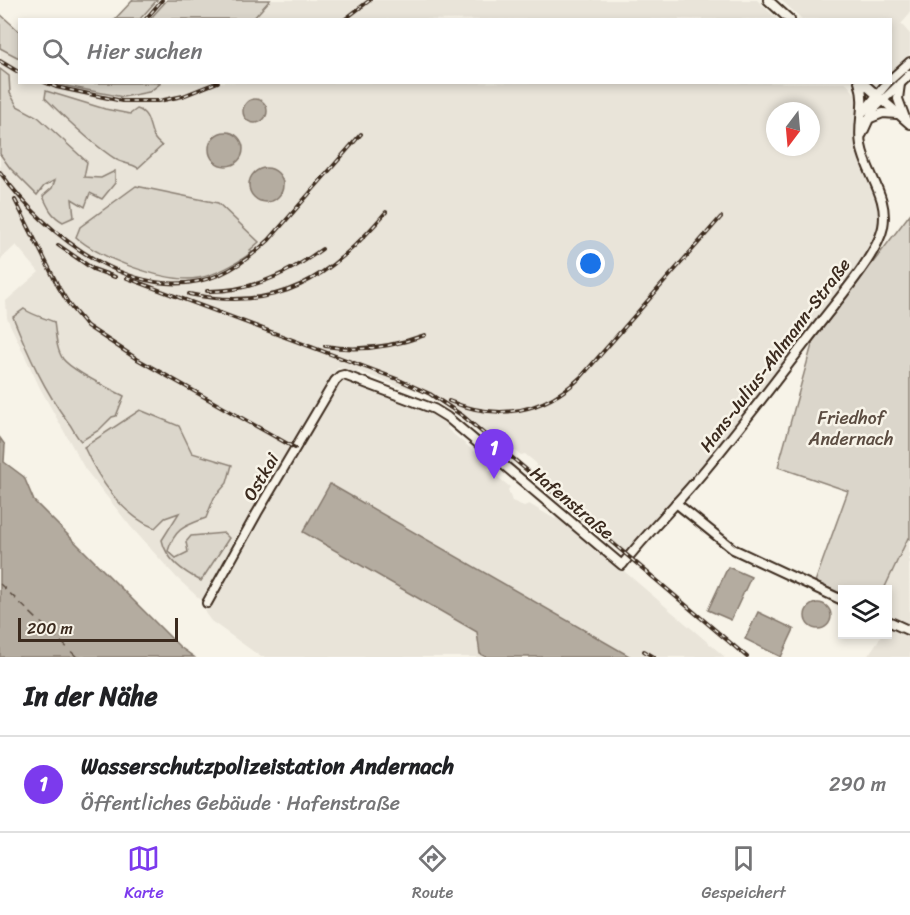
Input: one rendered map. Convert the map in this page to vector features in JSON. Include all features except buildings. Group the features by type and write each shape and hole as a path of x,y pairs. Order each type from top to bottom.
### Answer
{"street":[{"path":"768,0 788,18"},
{"path":"892,78 910,62"},
{"path":"879,97 901,83 910,74"},
{"path":"901,83 898,99 905,120"},
{"name":"Hans-Julius-Ahlmann-Straße","path":"622,565 714,459 768,391 836,303 879,239 884,221 884,208 861,141 865,116 860,84"},
{"path":"863,84 905,120"},
{"path":"879,97 887,84"},
{"name":"Hans-Julius-Ahlmann-Straße","path":"865,116 879,97"},
{"path":"865,116 883,112 905,120"},
{"name":"Ostkai","path":"207,603 335,381 340,376 349,376"},
{"name":"Hafenstraße","path":"349,376 434,409 447,417 622,565"},
{"path":"676,503 733,549 838,598"},
{"path":"892,623 910,631"}],"shaded area":[{"path":"270,0 757,0 776,18 255,18"},
{"path":"781,0 910,0 910,14 901,24 910,34 910,54 892,71 892,18 801,18"},
{"path":"0,48 18,57 18,84 62,84 149,92 159,84 847,84 859,98 856,144 878,203 879,227 870,249 816,323 685,491 674,500 627,553 535,472 536,463 525,454 521,455 503,442 497,448 455,413 423,392 398,386 358,371 357,374 338,367 202,601 177,578 131,527 85,469 40,388 7,318 6,301 39,272 16,245 0,260","holes":["136,186 184,278 150,273 120,262 79,240 76,234 80,227"]},
{"path":"255,99 260,100 266,106 266,116 260,122 255,123 250,122 244,116 243,111 244,106 250,100"},
{"path":"226,132 238,137 243,149 238,161 226,166 214,161 209,149 214,137"},
{"path":"266,168 278,173 283,185 278,197 266,202 254,197 249,185 254,173"},
{"path":"348,379 417,406 445,420 450,425 447,429 491,465 488,469 510,487 508,490 512,501 524,506 529,504 555,519 558,515 725,657 631,657 330,485 303,532 478,632 480,654 486,657 261,657 211,621 205,613 206,609 338,383"},
{"path":"0,438 5,445 4,462 24,477 34,501 180,647 194,657 0,657"},
{"path":"330,484 631,657 486,657 480,654 477,632 303,532"},
{"path":"909,538 910,657 867,657 879,639 892,639 892,585 886,585"},
{"path":"728,567 751,577 731,620 708,610"},
{"path":"818,603 827,607 831,616 827,625 818,629 809,625 805,616 809,607"},
{"path":"758,612 794,629 781,657 745,639"}],"green space":[{"path":"133,0 157,0 141,18 116,18"},
{"path":"167,0 270,0 254,18 151,18"},
{"path":"0,14 18,30 18,57 0,48"},
{"path":"0,69 9,76 10,93 17,106 38,117 87,162 84,177 101,178 115,171 115,183 102,199 90,193 85,207 72,199 74,217 63,222 53,214 47,204 43,196 52,188 55,180 44,186 37,195 10,168 0,154"},
{"path":"56,84 160,84 149,92 123,97"},
{"path":"46,91 105,109 130,114 137,109 142,111 147,117 155,139 162,146 138,168 119,161 61,114 45,98"},
{"path":"136,186 218,203 259,242 250,250 252,252 227,268 206,276 185,279 134,268 100,253 76,237 80,227"},
{"name":"Friedhof Andernach","path":"910,214 910,539 908,538 886,585 838,585 838,592 815,582 848,491 778,467 813,341"},
{"path":"24,309 54,322 59,351 68,364 124,396 116,416 81,441 51,397 25,345 13,317"},
{"path":"140,410 179,426 192,453 232,465 227,483 214,498 206,518 182,529 174,537 168,551 176,558 188,552 186,542 191,536 224,533 229,538 201,581 177,565 164,547 162,540 179,513 165,518 155,528 132,515 112,495 84,447"}],"ferry route":[{"path":"0,584 77,657"}],"railway":[{"path":"147,18 162,0"},
{"path":"347,18 370,0"},
{"path":"0,61 18,72"},
{"path":"49,84 122,101 159,101 183,96 213,84"},
{"path":"0,172 42,220 96,260 126,274 158,282 190,283 221,274 258,250 361,134"},
{"path":"15,200 59,288 70,306 87,326 137,359 295,448"},
{"path":"189,294 221,299 250,298 276,294 300,285 323,272 344,255 386,212"},
{"path":"449,401 485,411 502,412 535,406 566,389 581,377 721,217"},
{"path":"58,245 93,269 115,277"},
{"path":"207,291 223,291 268,280 322,249"},
{"path":"127,278 397,379 430,394 463,416 747,657"},
{"path":"325,346 376,347 400,343 425,335"},
{"path":"644,651 654,657"}],"place":[{"name":"Wasserschutzpolizeistation Andernach","path":"494,479"}]}
